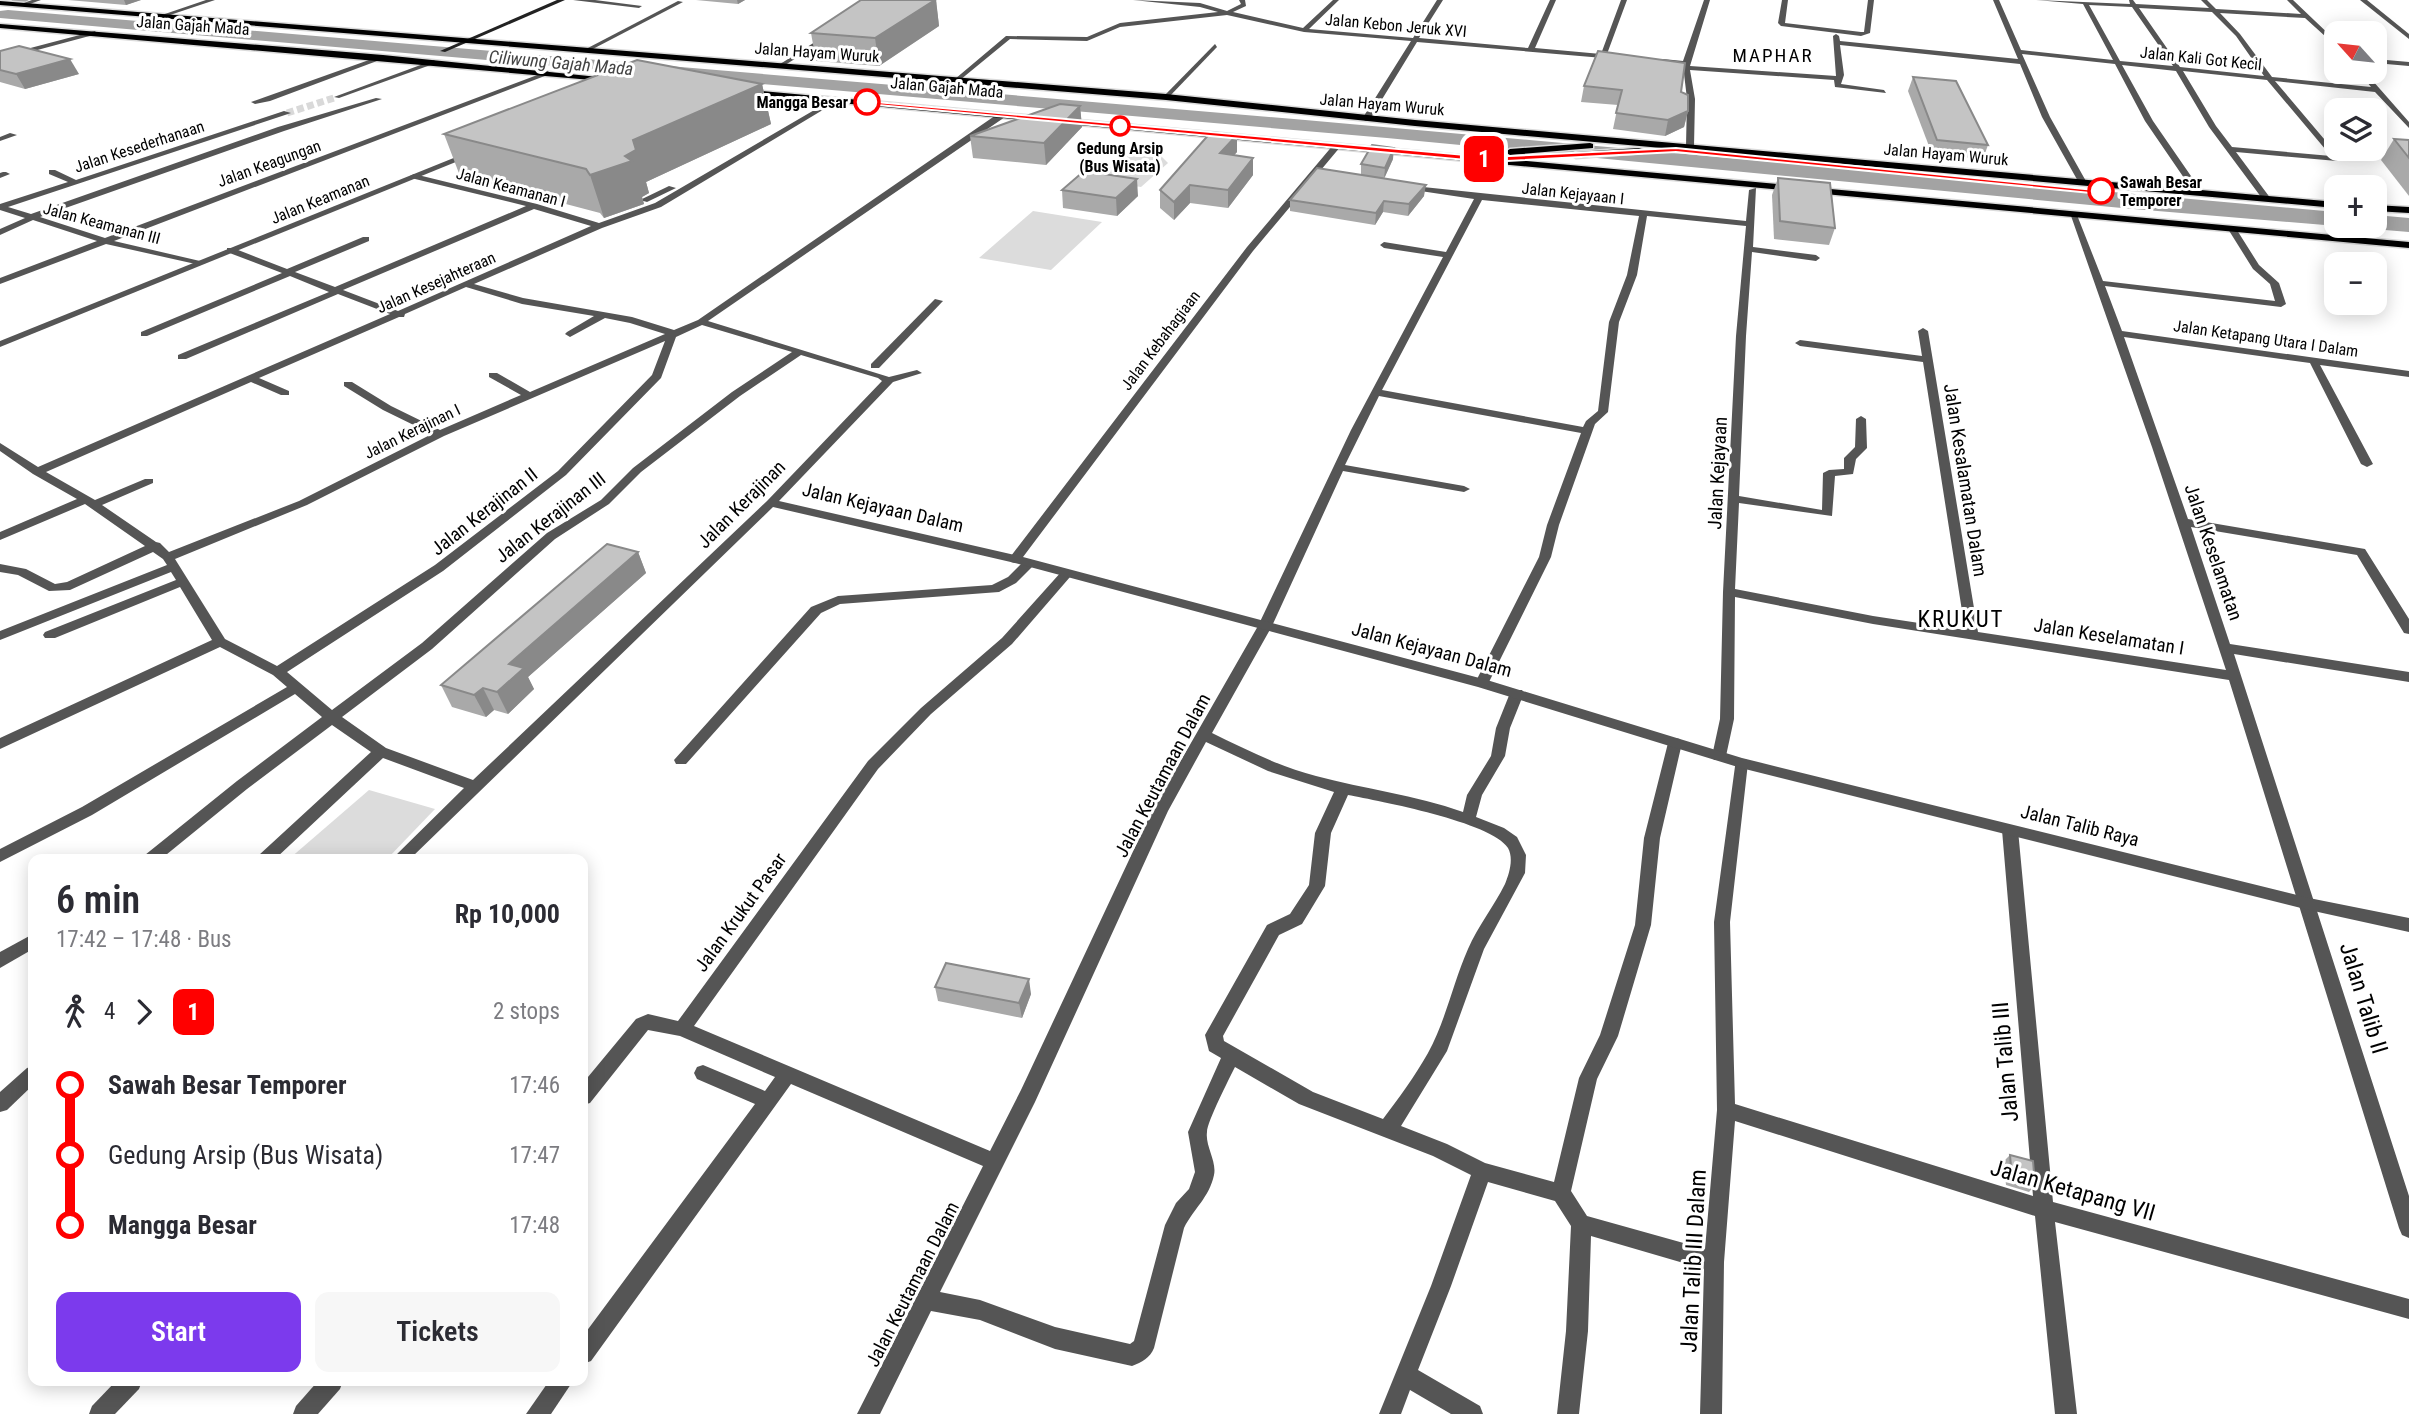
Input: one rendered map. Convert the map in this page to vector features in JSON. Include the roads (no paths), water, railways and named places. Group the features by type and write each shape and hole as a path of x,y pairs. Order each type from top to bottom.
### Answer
{"main road":[{"path":"468,37 485,26 547,0"},
{"path":"424,39 468,37 562,0"},
{"name":"Jalan Hayam Wuruk","path":"0,2 424,39 448,46 468,37 587,50 1166,97 1344,119 1690,146 2324,204"},
{"name":"Jalan Gajah Mada","path":"0,26 617,73"},
{"path":"485,26 496,28"},
{"path":"433,58 448,46"},
{"name":"Jalan Gajah Mada","path":"433,58 626,80"},
{"name":"Jalan Gajah Mada","path":"1807,157 1648,144 1508,152 1338,139 1002,115 921,104 837,99 734,87 1338,139 1352,147 2409,245"},
{"path":"1352,147 1412,158 1812,195 1828,192"},
{"name":"Jalan Hayam Wuruk","path":"1488,159 1676,150 2324,210"},
{"path":"2387,209 2409,210"},
{"path":"2387,215 2409,216"}],"street":[{"path":"24,4 38,0"},
{"path":"162,16 212,0"},
{"path":"576,0 639,6"},
{"path":"1136,0 1186,3 1227,13 1244,5 1242,0"},
{"path":"1304,30 1336,0"},
{"path":"1366,119 1440,0"},
{"path":"1530,51 1553,0"},
{"path":"1603,56 1623,0"},
{"path":"1690,146 1691,99 1687,66 1707,0"},
{"path":"1785,0 1781,23 1783,25 1867,34 1871,0"},
{"path":"1996,0 2046,117 2084,183"},
{"path":"2039,0 2132,3 2308,16"},
{"path":"2204,0 2238,35 2270,79 2337,159 2229,149"},
{"path":"2290,0 2324,32"},
{"path":"2363,0 2409,37"},
{"path":"587,50 680,2"},
{"path":"2085,3 2149,121 2198,192"},
{"path":"2132,3 2229,149 2267,199"},
{"name":"Jalan Kebon Jeruk XVI","path":"958,79 1008,37 1087,39 1095,37 1106,28 1119,25 1227,13 1304,30 1617,57"},
{"path":"1836,31 1841,75 1837,86 1884,92"},
{"path":"0,58 95,33"},
{"path":"780,66 834,33"},
{"path":"1836,43 2024,62"},
{"path":"1166,97 1215,46"},
{"name":"Jalan Kali Got Kecil","path":"2019,52 2379,90"},
{"path":"254,102 266,101 383,57"},
{"path":"337,97 433,58"},
{"path":"1659,61 1687,66 1838,78"},
{"path":"2387,62 2409,64"},
{"name":"Jalan Keagungan","path":"0,281 548,73"},
{"path":"2373,84 2405,118 2409,126"},
{"path":"0,232 30,218 281,129 378,99"},
{"name":"Jalan Kesejahteraan","path":"37,472 401,315 599,226 642,212 837,99"},
{"name":"Jalan Kesederhanaan","path":"0,207 287,113"},
{"path":"468,285 522,301 605,314 674,335 701,322 1002,115"},
{"path":"0,139 13,135"},
{"name":"Jalan Kebahagiaan","path":"681,760 816,610 826,603 995,589 1012,580 1022,561 1250,249 1338,139"},
{"name":"Jalan Keamanan","path":"0,344 476,152"},
{"path":"52,172 75,182"},
{"path":"1312,173 1325,175"},
{"name":"Jalan Keamanan I","path":"414,176 534,206 599,226"},
{"path":"644,200 682,184 697,181"},
{"name":"Jalan Kejayaan I","path":"1402,186 1479,197 1748,224"},
{"name":"Jalan Kejayaan","path":"1719,756 1727,719 1729,592 1741,336 1748,224 1753,190"},
{"name":"Jalan Keutamaan Dalam","path":"868,1414 994,1162 1160,811 1265,626 1376,392 1479,197"},
{"path":"182,357 534,206"},
{"name":"Jalan Keamanan III","path":"0,207 104,241 197,263"},
{"path":"1482,683 1545,557 1553,525 1587,431 1592,420 1603,412 1614,322 1632,275 1643,214"},
{"name":"Jalan Keselamatan","path":"2073,215 2118,333 2183,522 2309,904"},
{"path":"2099,283 2281,304 2274,283 2256,268 2232,229"},
{"path":"144,334 366,239"},
{"path":"1384,245 1447,255"},
{"path":"1748,249 1816,258"},
{"path":"230,250 401,315"},
{"path":"876,366 938,301"},
{"path":"570,334 605,314"},
{"path":"701,322 887,380 917,373"},
{"name":"Jalan Kesalamatan Dalam","path":"1923,331 1972,634"},
{"name":"Jalan Ketapang Utara I Dalam","path":"2118,333 2409,374"},
{"name":"Jalan Kerajinan I","path":"0,636 303,503 440,434 674,335"},
{"name":"Jalan Kerajinan II","path":"278,672 439,568 562,473 657,376 674,335"},
{"path":"1800,342 1927,360"},
{"name":"Jalan Kerajinan III","path":"158,854 206,812 427,646 551,536 605,502 648,461 736,394 798,353"},
{"path":"2313,360 2367,464"},
{"path":"494,375 530,396"},
{"path":"252,379 285,393"},
{"name":"Jalan Kerajinan","path":"405,854 771,503 887,380"},
{"path":"348,384 387,408 440,434"},
{"path":"1376,392 1587,431"},
{"path":"1734,499 1828,514 1829,473 1849,472 1850,458 1861,448 1861,419"},
{"path":"0,446 37,472 90,501 156,546 171,562 219,642 278,672 331,718 380,752 476,787"},
{"path":"1339,467 1464,489"},
{"path":"0,536 149,481"},
{"name":"Jalan Kejayaan Dalam","path":"771,503 1022,561 1482,683 1741,763"},
{"path":"2183,522 2361,552 2409,630"},
{"path":"0,568 22,572 52,588 70,586 156,546"},
{"name":"Jalan Krukut Pasar","path":"682,1029 873,765 926,711 1007,641 1066,574"},
{"path":"50,635 183,582"},
{"name":"Jalan Keselamatan I","path":"1729,592 1873,620 2234,676"},
{"path":"0,744 219,642"},
{"path":"2226,648 2409,677"},
{"path":"0,856 87,811 295,688"},
{"path":"1468,820 1475,795 1498,756 1503,729 1517,693"},
{"path":"1204,735 1263,763 1309,780 1448,812 1512,841 1518,853 1518,862 1508,894 1489,922 1471,961 1446,1035 1426,1072 1387,1130"},
{"path":"1561,1193 1585,1088 1609,1037 1643,925 1653,838 1675,743"},
{"path":"270,854 380,752"},
{"path":"1726,1110 1721,922 1741,763"},
{"name":"Jalan Talib Raya","path":"1741,763 2309,904 2409,925"},
{"path":"1344,787 1323,833 1317,886 1296,919 1273,930 1214,1035 1215,1045 1306,1098 1440,1150 1482,1171 1561,1193 1581,1224 1577,1331 1568,1414"},
{"name":"Jalan Talib III","path":"2010,830 2044,1209 2066,1414"},
{"name":"Jalan Talib II","path":"2309,904 2409,1228"},
{"path":"0,961 28,944"},
{"path":"588,1091 642,1024 648,1022 682,1029 994,1162"},
{"path":"925,1300 979,1310 1055,1338 1105,1351 1132,1355 1138,1353 1148,1336 1175,1225 1182,1210 1197,1195 1205,1172 1197,1132 1231,1055"},
{"path":"704,1073 769,1101"},
{"path":"588,1346 787,1075"},
{"path":"0,1104 28,1079"},
{"name":"Jalan Ketapang VII","path":"1726,1110 2044,1209 2409,1309"},
{"name":"Jalan Talib III Dalam","path":"1711,1414 1714,1262 1726,1110"},
{"path":"1390,1414 1407,1376 1482,1171"},
{"path":"1581,1224 1714,1262"},
{"path":"1407,1376 1472,1414"},
{"path":"100,1414 126,1386"},
{"path":"304,1414 328,1386"},
{"path":"537,1414 558,1386"}],"water":[{"path":"0,11 1294,119 2324,211 2324,225 1387,138 0,18"},
{"path":"2387,216 2409,218 2409,232 2387,230"}],"waterway":[{"name":"Ciliwung Gajah Mada","path":"16,3 23,0"}],"tunnel":[{"path":"287,113 337,97"}],"place":[{"name":"Mangga Besar","path":"867,102"},
{"name":"Gedung Arsip (Bus Wisata)","path":"1120,126"},
{"name":"Sawah Besar Temporer","path":"2101,191"}],"district":[{"name":"MAPHAR","path":"1773,55"},
{"name":"KRUKUT","path":"1961,619"}]}
